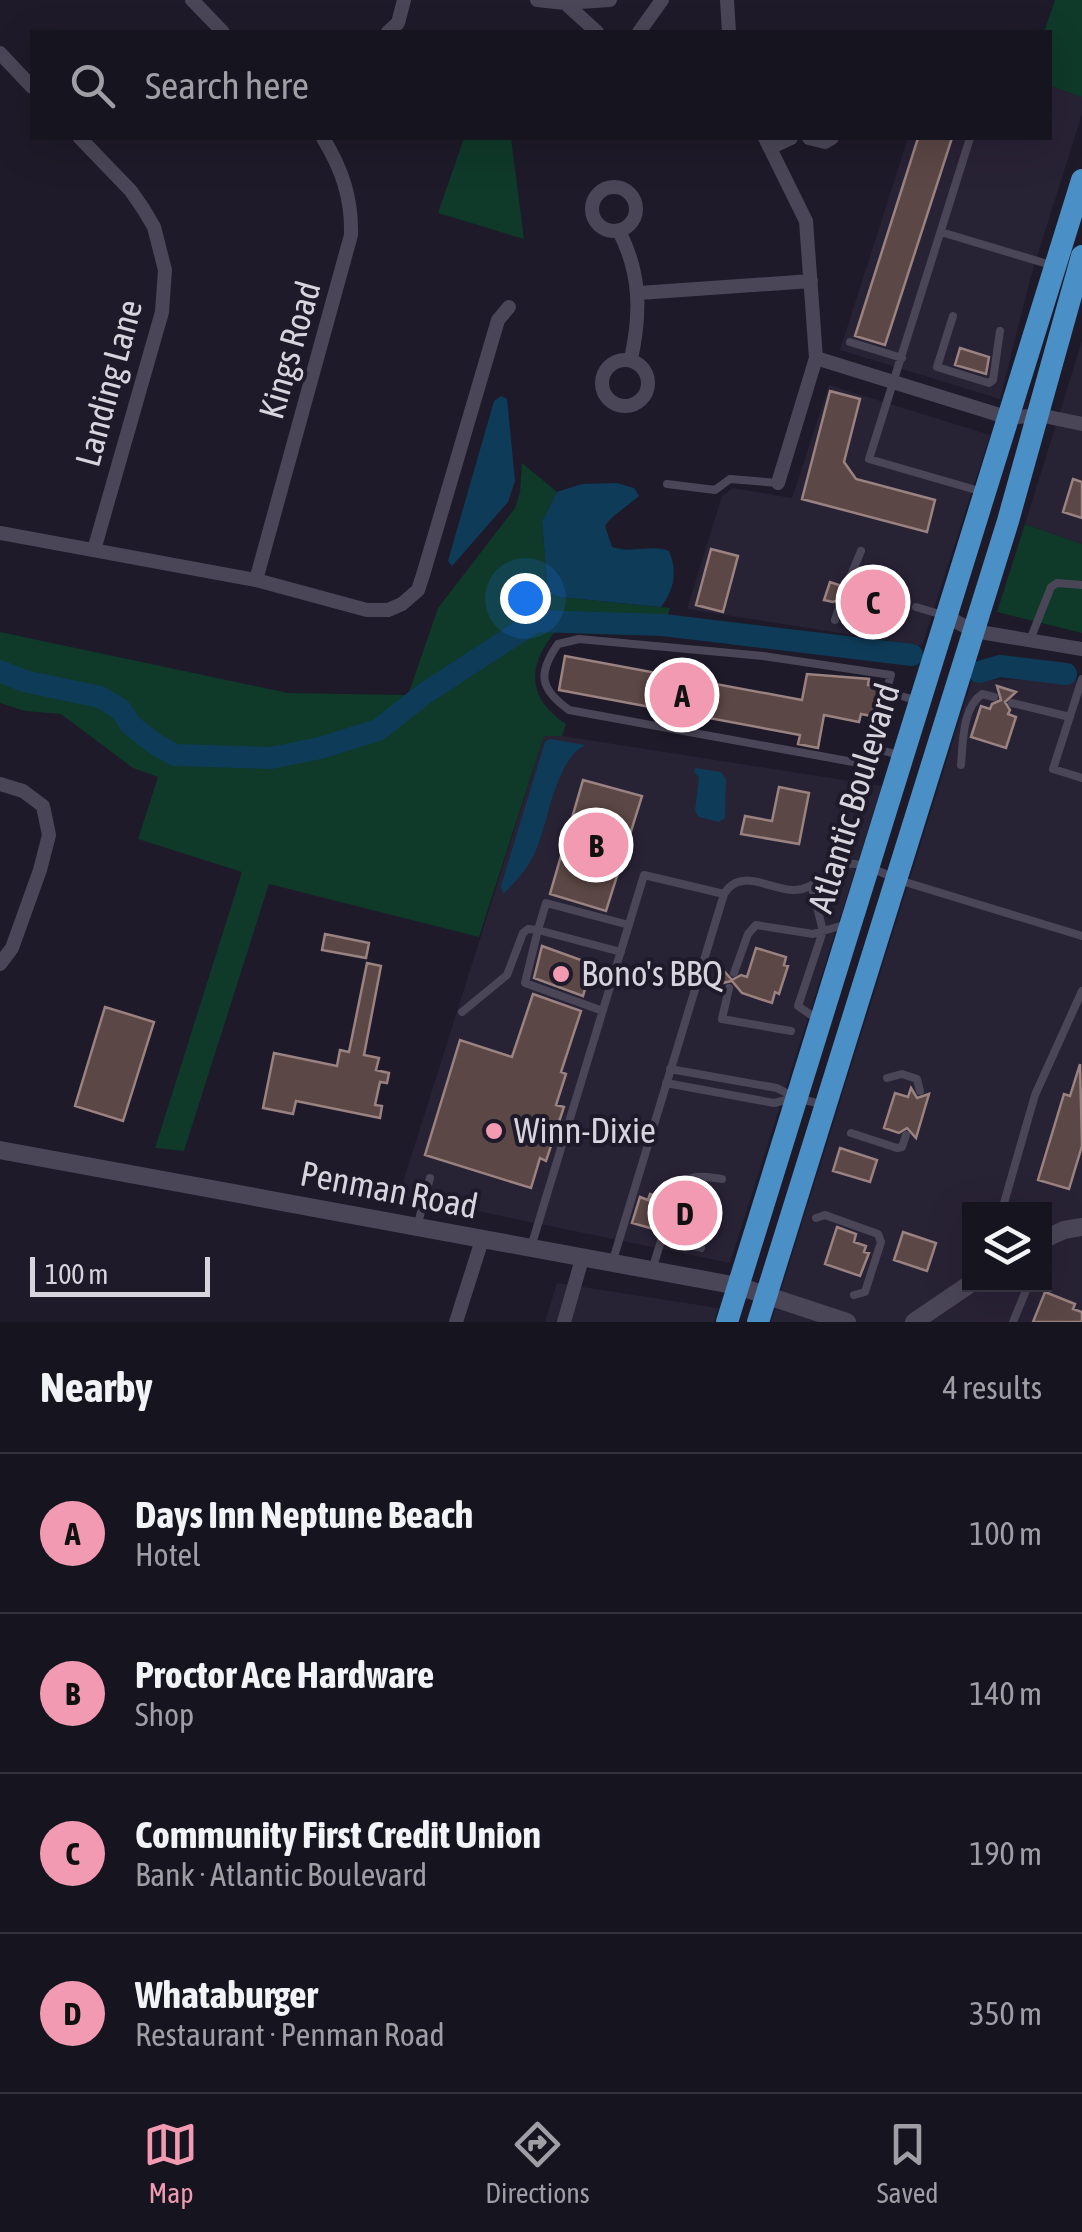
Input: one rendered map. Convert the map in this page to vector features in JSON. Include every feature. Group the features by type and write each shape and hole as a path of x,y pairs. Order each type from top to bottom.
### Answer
{"highway":[{"name":"Atlantic Boulevard","path":"727,1322 1082,180"},
{"name":"Atlantic Boulevard","path":"758,1322 974,631 1082,256"}],"street":[{"path":"192,0 221,30"},
{"path":"390,30 398,22 404,0"},
{"path":"537,0 610,0"},
{"path":"640,30 662,0"},
{"path":"727,0 729,30"},
{"path":"565,3 595,30"},
{"path":"0,53 30,86"},
{"name":"Landing Lane","path":"82,140 144,210 154,226 164,270 162,312 94,550"},
{"name":"Kings Road","path":"256,580 351,235 345,181 325,140"},
{"path":"768,142 802,207 816,358 778,482"},
{"path":"619,231 632,258 639,292 632,359"},
{"path":"639,292 811,280"},
{"path":"0,533 256,580 368,610 388,610 402,604 418,590 498,320 509,307"},
{"path":"816,358 1009,418 1039,415 1082,422"},
{"path":"947,617 974,631 1082,649"},
{"path":"0,784 23,791 43,806 49,836 12,948 0,964"},
{"name":"Penman Road","path":"0,1150 738,1286 847,1322"},
{"path":"1052,1235 1082,1228"},
{"path":"456,1322 482,1240"},
{"path":"564,1322 582,1259"},
{"path":"914,1322 962,1289"}],"lane":[{"path":"969,140 870,459 986,493"},
{"path":"941,232 1056,266"},
{"path":"953,316 938,366 989,383 998,363 1000,331"},
{"path":"850,342 902,358"},
{"path":"667,484 715,490 730,479 778,482"},
{"path":"846,588 860,551"},
{"path":"1030,640 1051,587 1057,583 1082,585"},
{"path":"835,620 840,605"},
{"path":"916,607 947,617"},
{"path":"579,639 762,656 890,675 869,747 864,764 569,710 550,696 543,676 549,656 558,644 579,639"},
{"path":"1082,679 1053,769 1082,778"},
{"path":"886,692 920,702"},
{"path":"961,765 966,722 974,699 982,694 994,697"},
{"path":"1012,703 1070,718"},
{"path":"869,747 904,756"},
{"path":"611,1264 729,885 744,879 793,890 812,887 853,863 896,880 1082,936"},
{"path":"530,1248 644,874 724,894"},
{"path":"812,887 822,931 798,1006 820,1022"},
{"path":"602,1011 524,983 546,902 629,925"},
{"path":"734,973 751,928 756,925 806,934 852,923"},
{"path":"462,1012 507,974 525,931 538,930 620,952"},
{"path":"729,988 722,1019 791,1032"},
{"path":"1004,1202 1035,1095 1082,991"},
{"path":"670,1069 778,1088 796,1098 826,1105"},
{"path":"887,1078 902,1074 917,1079 920,1091"},
{"path":"666,1083 774,1102 796,1098"},
{"path":"852,1133 897,1148 902,1147 906,1135"},
{"path":"652,1270 677,1188 683,1180 694,1176 722,1179"},
{"path":"417,1228 430,1178"},
{"path":"816,1218 825,1215 878,1234 881,1242 865,1292 854,1295"},
{"path":"662,1238 701,1248"},
{"path":"1013,1322 1025,1292"}],"shaded area":[{"path":"1052,87 1082,97 1082,114 1031,276 1000,399 840,350 907,140 1052,140"},
{"path":"1082,341 1082,544 1025,524"},
{"path":"829,385 990,435 922,646 687,609 722,496 733,488 792,498"},
{"path":"972,680 1082,681 1082,1322 771,1322"},
{"path":"544,736 882,786 730,1263 399,1195"},
{"path":"557,1283 718,1308 714,1322 545,1322"}],"green space":[{"path":"1055,0 1082,0 1082,97 1052,87 1052,30 1045,30"},
{"path":"463,140 511,140 524,239 438,213"},
{"path":"522,463 557,492 542,521 548,593 670,608 664,630 559,627 541,653 535,678 537,690 552,713 566,724 562,736 544,736 479,937 269,884 184,1151 155,1148 242,872 138,839 158,777 133,768 61,714 25,711 0,703 0,632 288,693 408,695 438,608 515,508"},
{"path":"1025,524 1082,544 1082,633 997,612"}],"water":[{"path":"501,396 507,399 515,481 508,502 452,566 448,561 494,401"},
{"path":"617,483 634,488 639,496 605,526 612,547 669,551 673,580 661,607 548,593 542,521 557,492 582,484"},
{"path":"550,739 585,745 560,777 533,857 503,894 501,886 545,742"},
{"path":"695,768 721,772 726,779 725,818 719,822 699,817 695,811 699,777"}],"building":[{"path":"917,140 951,140 885,345 855,336"},
{"path":"960,348 989,357 986,374 955,365"},
{"path":"830,391 860,399 844,462 856,479 935,500 927,532 802,499"},
{"path":"1073,479 1082,482 1082,518 1063,512"},
{"path":"711,549 738,556 723,612 696,605"},
{"path":"857,580 892,592 891,596 897,598 889,622 884,621 882,626 846,614 848,607 843,598 824,600 830,582 846,594 854,590"},
{"path":"565,656 802,700 807,674 869,679 868,685 880,687 871,716 861,714 859,722 824,715 818,748 798,744 800,735 559,690"},
{"path":"997,686 1016,692 1005,702 1008,714 1016,717 1006,748 971,737 981,706 990,709 1001,700"},
{"path":"583,780 642,796 606,911 550,894"},
{"path":"779,787 809,793 799,844 741,834 745,816 772,821"},
{"path":"325,934 369,943 366,958 322,950"},
{"name":"Bono's BBQ","path":"542,946 592,964 583,996 534,978"},
{"path":"756,948 786,957 784,965 788,966 772,1003 742,993 732,981 718,984 723,970 732,980 741,975 747,977"},
{"path":"367,963 381,966 364,1055 379,1058 376,1070 389,1073 387,1083 380,1082 375,1105 382,1106 380,1118 296,1101 293,1114 263,1108 274,1053 337,1066 340,1050 349,1052"},
{"name":"Winn-Dixie","path":"533,994 581,1011 561,1072 566,1074 556,1105 564,1107 546,1161 540,1158 531,1188 425,1155 460,1040 512,1057"},
{"path":"105,1007 154,1022 123,1121 75,1106"},
{"path":"1080,1064 1082,1146 1069,1189 1038,1180 1064,1094 1070,1096"},
{"path":"911,1088 917,1098 929,1094 916,1138 907,1128 899,1133 884,1128 895,1093 908,1097"},
{"path":"840,1148 877,1160 870,1182 833,1171"},
{"path":"687,1189 704,1193 691,1238 671,1233"},
{"path":"650,1194 666,1199 657,1230 632,1223 640,1197 648,1200"},
{"path":"837,1227 856,1234 854,1242 866,1246 864,1252 869,1253 860,1276 825,1264"},
{"path":"903,1232 936,1243 927,1271 894,1260"},
{"path":"1045,1292 1075,1304 1073,1309 1082,1312 1082,1322 1033,1322"}],"waterway":[{"path":"0,671 24,681 100,697 120,709 131,725 155,744 175,755 271,758 378,730 424,694 536,621 663,625 912,655"},
{"path":"979,672 1000,666 1066,674"}],"place":[{"name":"Community First Credit Union","path":"873,602"},
{"name":"Days Inn Neptune Beach","path":"682,695"},
{"name":"Proctor Ace Hardware","path":"596,845"},
{"name":"Bono's BBQ","path":"561,974"},
{"name":"Winn-Dixie","path":"494,1131"},
{"name":"Whataburger","path":"685,1213"}]}
